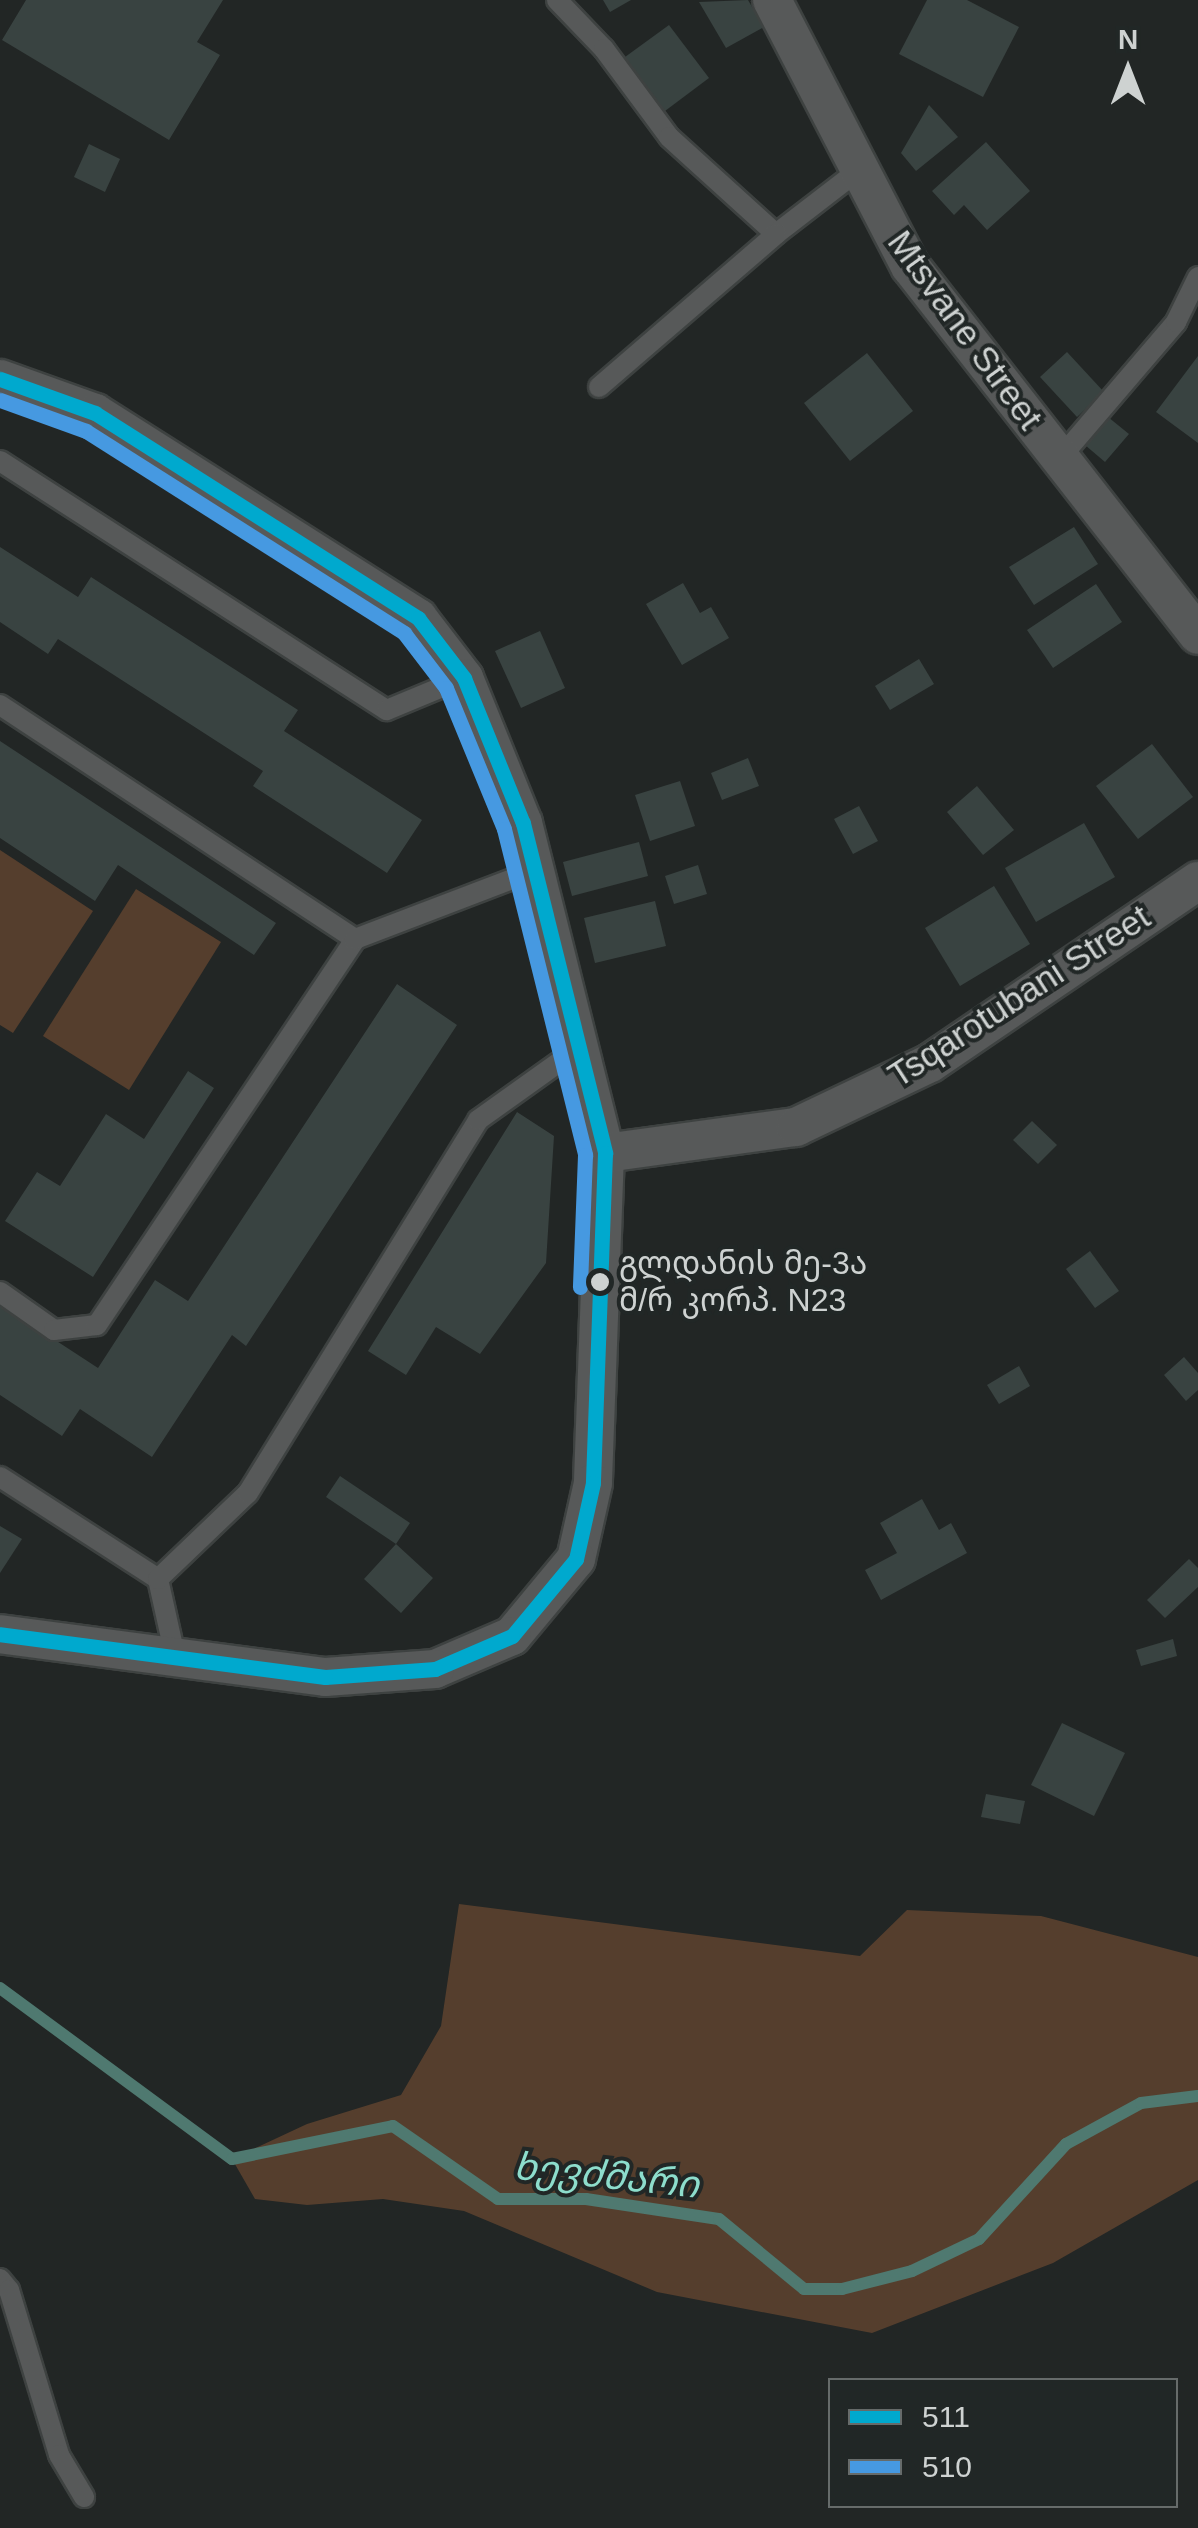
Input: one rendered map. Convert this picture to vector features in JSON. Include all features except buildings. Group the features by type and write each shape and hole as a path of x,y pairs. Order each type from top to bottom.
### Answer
{"street":[{"name":"Mtsvane Street","path":"772,0 910,266 1198,634"},
{"path":"0,379 96,413 402,608 464,678 536,870 604,1153 593,1484 576,1559 512,1636 435,1669 325,1677 0,1634"},
{"name":"Tsqarotubani Street","path":"604,1153 796,1127 930,1064 1198,881"}],"lane":[{"path":"557,0 604,50 668,137 776,234"},
{"path":"598,387 776,234 858,170"},
{"path":"1060,458 1176,322 1198,277"},
{"path":"0,462 388,710 434,696 464,678"},
{"path":"0,705 355,939"},
{"path":"0,1292 54,1330 96,1325 355,939 536,870"},
{"path":"158,1579 248,1493 478,1120 579,1048"},
{"path":"0,1477 158,1579 176,1660"},
{"path":"0,2279 9,2290 58,2456 84,2498"}],"shaded area":[{"path":"0,850 93,911 13,1033 0,1025"},
{"path":"136,889 221,942 129,1090 43,1036"},
{"path":"459,1904 860,1956 907,1910 1041,1916 1198,1957 1198,2180 1053,2263 872,2333 657,2292 464,2211 383,2199 307,2205 255,2199 232,2159 307,2124 401,2095 441,2026"}],"waterway":[{"name":"ხევძმარი","path":"0,1988 232,2159 393,2126 498,2199 586,2199 719,2219 804,2289 842,2289 912,2271 979,2239 1066,2144 1141,2103 1198,2096"}],"transit line":[{"name":"511","path":"0,379 95,413 418,618 464,678 523,823 605,1153 593,1483 576,1559 512,1636 435,1669 325,1677 0,1634"},
{"name":"510","path":"0,400 86,431 404,633 446,688 504,829 585,1155 580,1287"}],"place":[{"name":"გლდანის მე-3ა მ/რ კორპ. N23","path":"600,1282"}]}
